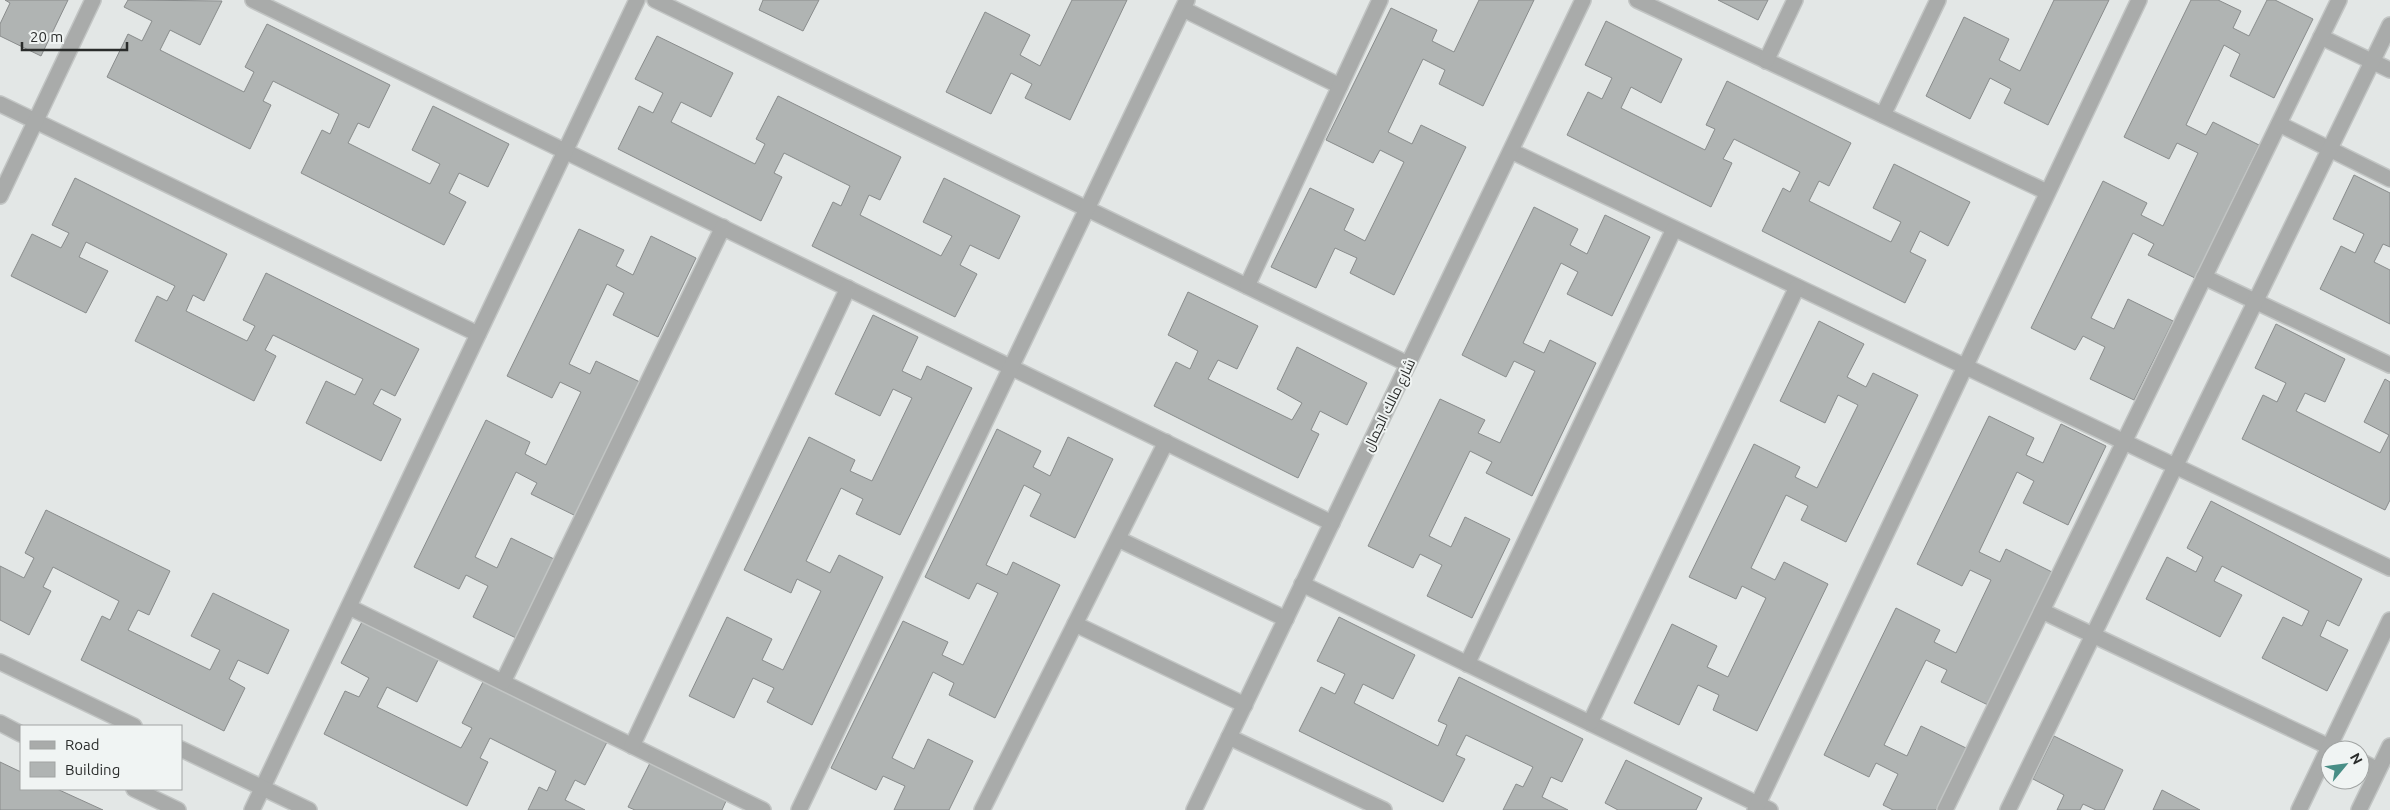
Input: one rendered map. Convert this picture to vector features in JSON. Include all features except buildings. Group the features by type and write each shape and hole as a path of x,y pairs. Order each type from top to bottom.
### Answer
{"street":[{"path":"0,196 93,0"},
{"path":"253,0 1332,523"},
{"path":"252,810 637,0"},
{"path":"655,0 1408,364"},
{"path":"1247,286 1380,0"},
{"name":"شارع مالك الجمال","path":"1194,810 1583,0"},
{"path":"1637,0 2047,192"},
{"path":"1766,61 1795,0"},
{"path":"1883,115 1938,0"},
{"path":"1302,584 1761,808 1965,367 2139,0"},
{"path":"1945,810 2339,0"},
{"path":"799,810 1185,5 1340,86"},
{"path":"2008,810 2390,26"},
{"path":"2321,37 2390,70"},
{"path":"0,104 478,334"},
{"path":"2279,124 2390,179"},
{"path":"1511,151 2390,568"},
{"path":"502,682 723,228"},
{"path":"1467,664 1674,229"},
{"path":"2204,277 2390,365"},
{"path":"1590,723 1797,287"},
{"path":"632,746 848,288"},
{"path":"982,810 1166,442"},
{"path":"1118,539 1286,619"},
{"path":"349,607 763,810"},
{"path":"2042,611 2320,742"},
{"path":"2336,740 2390,620"},
{"path":"1075,624 1245,705"},
{"path":"0,662 132,725"},
{"path":"0,723 20,733"},
{"path":"1229,737 1384,810"},
{"path":"2359,810 2390,746"},
{"path":"182,749 309,810"},
{"path":"2370,766 2378,770"},
{"path":"2299,810 2320,771"},
{"path":"136,790 178,810"}]}
